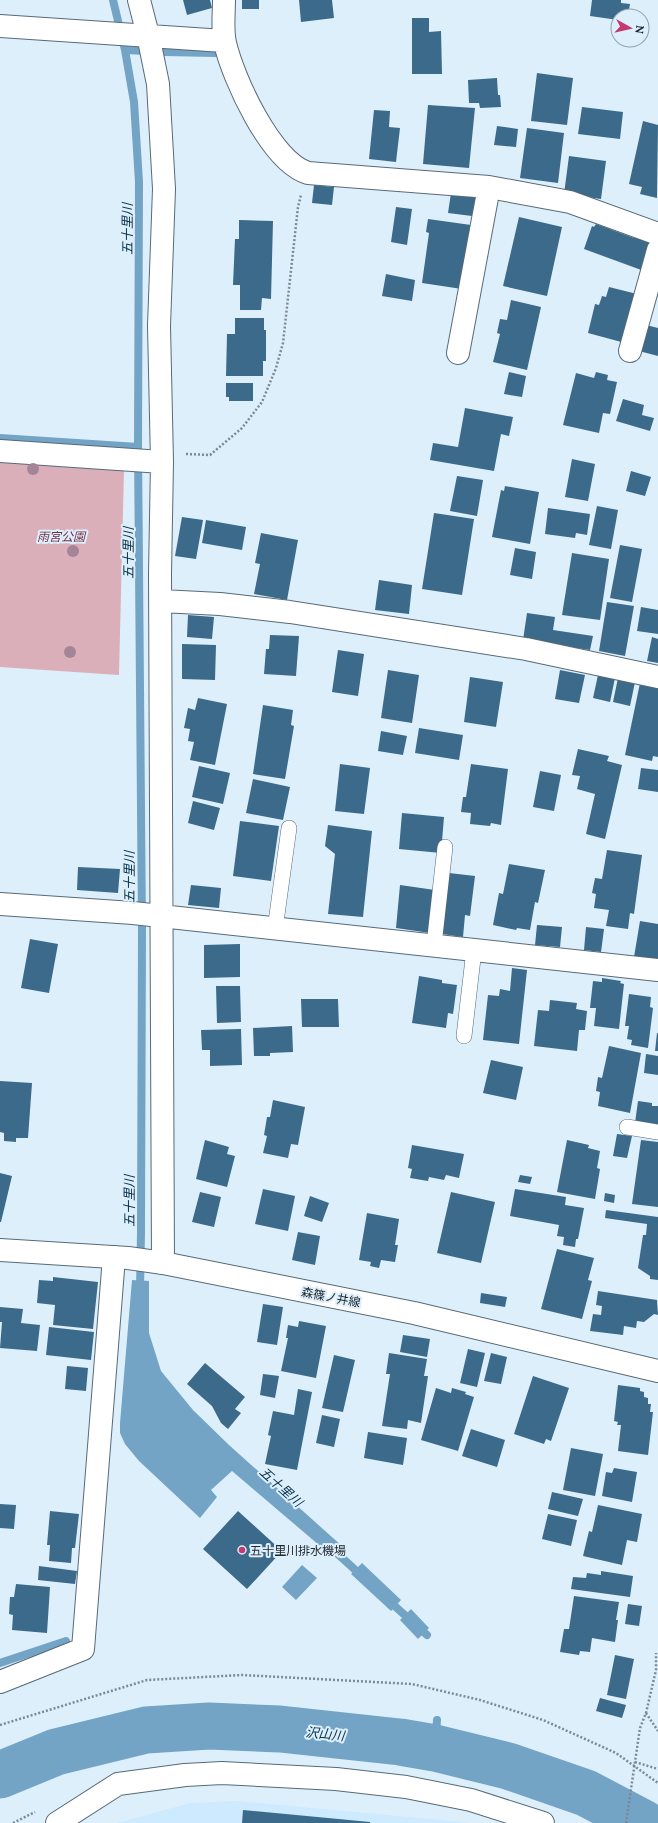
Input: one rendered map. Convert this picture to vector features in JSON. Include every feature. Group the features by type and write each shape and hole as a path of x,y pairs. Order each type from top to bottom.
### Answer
{"street":[{"path":"139,0 144,35 158,84 164,189 159,326 161,601 159,916 160,1262"},
{"path":"224,0 224,41 231,65 249,105 274,147 300,171 308,174 489,187 570,202 658,234"},
{"path":"0,26 224,41"},
{"path":"458,353 489,187"},
{"path":"630,351 658,250"},
{"path":"0,451 127,459 160,459"},
{"path":"161,601 220,604 290,612 526,649 658,677"},
{"path":"0,904 133,913 658,970"},
{"name":"森篠ノ井線","path":"0,1250 160,1262 414,1313 658,1372"},
{"path":"0,1682 83,1649 121,1258"},
{"path":"57,1823 118,1784 185,1775 222,1773 336,1779 406,1787 471,1800 543,1823"}],"lane":[{"path":"275,928 289,828"},
{"path":"434,945 445,847"},
{"path":"464,1036 474,950"},
{"path":"627,1128 658,1132"}],"path":[{"path":"160,459 210,454 242,428 262,402 276,368 283,343 298,207 308,174"},
{"path":"626,1823 640,1728 646,1713 656,1670 656,1653"},
{"path":"0,1726 147,1680 242,1675 412,1684 480,1700 543,1720 616,1753 658,1783"},
{"path":"646,1713 658,1731"},
{"path":"635,1762 658,1769"}],"shaded area":[{"path":"132,1280 149,1281 149,1333 161,1371 193,1410 229,1445 342,1546 333,1557 232,1471 211,1490 217,1497 200,1518 139,1461 125,1444 120,1433 120,1423"},
{"path":"362,1563 401,1600 391,1611 351,1574"},
{"path":"302,1565 317,1578 296,1600 282,1587"},
{"path":"411,1609 429,1628 418,1639 400,1620"},
{"path":"237,1801 472,1823 117,1823 190,1803"}],"green space":[{"name":"雨宮公園","path":"0,461 124,470 119,675 0,667"}],"building":[{"path":"183,0 210,0 212,8 187,15"},
{"path":"242,0 259,0 259,9 242,9"},
{"path":"299,0 332,0 334,18 301,22"},
{"path":"592,0 621,0 621,3 630,4 629,8 610,8 610,19 590,16"},
{"path":"412,18 429,18 429,32 441,31 442,74 412,74"},
{"path":"537,73 573,78 567,125 531,121"},
{"path":"497,78 498,95 500,95 501,107 480,108 479,103 469,103 468,80"},
{"path":"428,105 475,108 469,168 423,164"},
{"path":"582,107 623,112 620,139 578,134"},
{"path":"374,110 390,111 389,127 400,128 396,162 369,159"},
{"path":"643,121 658,125 657,198 640,194 642,187 629,184"},
{"path":"497,126 518,129 516,147 494,145"},
{"path":"527,128 564,133 558,183 520,178"},
{"path":"569,156 606,161 601,199 564,194"},
{"path":"314,185 334,187 332,205 312,203"},
{"path":"451,193 482,197 480,217 448,213"},
{"path":"396,207 412,209 407,245 391,242"},
{"path":"519,217 562,227 547,296 503,286"},
{"path":"428,219 471,225 462,289 422,283 429,233 426,232"},
{"path":"239,220 273,221 271,299 262,298 261,310 240,310 240,285 233,285 235,239 239,239"},
{"path":"596,224 634,238 635,236 654,243 644,271 584,249 592,226 594,227"},
{"path":"386,274 415,280 412,301 382,296"},
{"path":"609,287 637,294 625,343 588,333 595,304 599,305 602,296 606,297"},
{"path":"511,300 541,307 527,370 493,362 500,334 497,333 500,319 507,320"},
{"path":"235,318 264,318 264,330 266,330 266,361 263,361 263,376 226,376 227,334 235,334"},
{"path":"646,325 658,328 658,356 639,351"},
{"path":"509,372 526,376 522,397 504,394"},
{"path":"596,372 608,375 607,380 617,382 610,414 603,413 599,433 563,425 576,373 594,378"},
{"path":"226,383 253,383 253,401 229,401 229,397 226,397"},
{"path":"623,399 644,405 642,415 654,418 650,431 616,421"},
{"path":"465,408 513,417 509,436 501,434 494,471 430,460 433,443 458,447"},
{"path":"572,459 595,464 588,501 565,497"},
{"path":"631,471 651,477 645,496 626,491"},
{"path":"457,476 483,480 477,516 450,511"},
{"path":"505,486 539,492 530,544 492,537 501,490 504,491"},
{"path":"597,506 618,510 611,549 589,545"},
{"path":"548,508 590,514 587,535 576,533 575,538 545,534"},
{"path":"434,513 474,519 462,595 422,589"},
{"path":"182,517 203,520 196,559 175,556"},
{"path":"206,520 246,527 242,550 202,543"},
{"path":"261,533 298,540 287,600 254,594 260,564 255,563"},
{"path":"620,545 642,549 632,602 610,598"},
{"path":"515,548 536,552 532,579 510,575"},
{"path":"572,553 609,559 600,620 562,615"},
{"path":"379,580 412,585 409,614 375,610"},
{"path":"607,602 634,606 625,656 599,651"},
{"path":"641,607 658,610 658,634 637,631"},
{"path":"527,613 555,617 553,630 593,636 590,650 523,640"},
{"path":"188,615 214,617 212,639 187,637"},
{"path":"270,635 299,636 296,676 264,674 266,649 269,649"},
{"path":"652,637 658,639 658,663 647,661"},
{"path":"182,644 216,645 215,680 182,679"},
{"path":"338,650 364,654 358,696 332,692"},
{"path":"388,670 419,675 412,723 381,718"},
{"path":"560,670 585,675 579,703 555,699"},
{"path":"598,675 615,678 610,702 593,698"},
{"path":"470,677 503,682 496,727 464,722"},
{"path":"618,678 635,682 630,706 613,702"},
{"path":"640,683 658,686 658,757 653,756 652,761 625,755"},
{"path":"198,698 227,704 215,765 190,760 194,742 188,741 190,729 184,728 188,708 195,710"},
{"path":"263,705 293,710 291,725 294,726 285,779 253,774"},
{"path":"419,728 463,735 459,760 415,753"},
{"path":"381,731 407,736 403,755 378,751"},
{"path":"578,749 609,756 607,761 622,765 605,839 586,834 595,794 577,789 580,776 572,775"},
{"path":"340,764 370,768 364,814 335,811"},
{"path":"471,764 508,769 501,825 491,823 490,826 470,824 471,813 461,812 463,797 466,797"},
{"path":"199,766 230,773 223,804 192,797"},
{"path":"641,768 658,770 658,792 638,789"},
{"path":"540,771 561,775 554,811 533,807"},
{"path":"253,779 290,787 283,820 246,813"},
{"path":"193,801 220,808 214,830 188,823"},
{"path":"402,813 444,817 441,853 399,849"},
{"path":"240,821 279,826 271,881 233,876"},
{"path":"328,825 372,831 363,917 328,914 335,854 325,846"},
{"path":"607,850 642,855 634,914 630,913 628,929 606,926 609,910 594,908 596,894 592,893 595,878 602,879"},
{"path":"509,864 545,870 538,903 535,902 530,930 517,928 516,930 493,925 499,893 503,894"},
{"path":"78,867 120,869 118,893 77,890"},
{"path":"449,873 475,876 470,916 465,915 463,937 442,934"},
{"path":"191,885 221,888 219,908 188,905"},
{"path":"400,885 435,890 430,933 396,928"},
{"path":"640,921 658,924 658,961 634,957"},
{"path":"537,925 562,927 560,947 535,945"},
{"path":"586,927 604,929 601,952 584,950"},
{"path":"30,939 58,944 49,993 21,988"},
{"path":"240,944 240,977 204,978 204,945"},
{"path":"512,968 527,970 519,1044 483,1040 488,995 499,996 500,989 510,991"},
{"path":"419,976 442,980 442,983 457,985 453,1014 448,1013 446,1028 412,1023"},
{"path":"602,978 621,981 620,983 624,984 619,1029 594,1026 596,1008 590,1008 593,981 602,982"},
{"path":"216,986 240,986 241,1022 217,1023"},
{"path":"629,994 651,997 650,1007 653,1008 648,1048 631,1045 632,1040 627,1039 629,1026 625,1026"},
{"path":"301,999 338,999 339,1027 302,1027"},
{"path":"550,1000 577,1003 576,1009 587,1011 585,1030 579,1030 577,1051 534,1046 538,1010 549,1011"},
{"path":"292,1026 293,1052 270,1053 270,1056 254,1056 253,1028"},
{"path":"241,1029 242,1065 210,1066 210,1050 202,1050 201,1030"},
{"path":"657,1033 658,1051 655,1051"},
{"path":"609,1046 641,1053 630,1113 598,1106 600,1092 596,1091 598,1077 602,1078"},
{"path":"646,1054 658,1056 658,1075 644,1073"},
{"path":"491,1060 523,1067 516,1100 483,1093"},
{"path":"0,1081 32,1083 28,1138 16,1138 16,1142 4,1141 4,1133 0,1132"},
{"path":"273,1100 305,1107 298,1145 291,1144 288,1158 263,1153 267,1136 264,1135 267,1117 270,1117"},
{"path":"638,1101 652,1103 652,1106 658,1106 658,1126 635,1123"},
{"path":"617,1134 632,1136 627,1158 613,1156"},
{"path":"205,1140 229,1147 227,1154 235,1156 227,1187 196,1179"},
{"path":"567,1140 589,1145 588,1148 600,1151 597,1168 600,1169 595,1199 557,1192"},
{"path":"641,1140 658,1142 658,1207 632,1204"},
{"path":"412,1145 464,1154 459,1178 446,1175 444,1180 429,1177 428,1181 410,1178 412,1169 408,1168"},
{"path":"0,1173 12,1176 1,1222 0,1222"},
{"path":"520,1175 532,1177 530,1184 518,1182"},
{"path":"263,1189 295,1196 288,1231 255,1224"},
{"path":"515,1189 566,1197 565,1205 584,1208 575,1247 563,1245 564,1237 557,1236 559,1225 510,1216"},
{"path":"200,1192 221,1197 214,1227 192,1222"},
{"path":"451,1192 495,1202 481,1263 437,1253"},
{"path":"605,1193 615,1195 614,1203 604,1201"},
{"path":"310,1196 329,1203 322,1222 304,1216"},
{"path":"606,1210 658,1217 658,1280 650,1279 650,1276 638,1268 643,1235 646,1235 647,1224 605,1218"},
{"path":"367,1213 399,1219 395,1245 398,1245 395,1262 381,1260 379,1268 370,1266 371,1262 359,1260"},
{"path":"298,1232 320,1236 315,1265 292,1260"},
{"path":"557,1249 594,1258 588,1280 592,1281 582,1319 541,1309"},
{"path":"53,1277 98,1282 93,1329 53,1325 55,1305 37,1303 39,1280 53,1281"},
{"path":"598,1291 657,1300 658,1315 654,1314 644,1322 637,1321 636,1328 624,1326 623,1335 590,1331 593,1314 601,1315 602,1306 596,1305"},
{"path":"481,1293 507,1297 505,1307 480,1303"},
{"path":"263,1304 283,1307 277,1345 257,1342"},
{"path":"0,1307 23,1309 21,1323 40,1325 37,1351 0,1348 2,1322 0,1322"},
{"path":"299,1321 326,1326 316,1378 281,1371 288,1338 286,1338 288,1325 298,1327"},
{"path":"49,1327 94,1332 91,1360 46,1355"},
{"path":"403,1335 430,1339 427,1357 400,1352"},
{"path":"468,1349 485,1353 477,1387 460,1383"},
{"path":"389,1353 427,1359 424,1376 428,1376 421,1423 408,1420 407,1429 382,1426 390,1374 386,1374"},
{"path":"491,1353 507,1357 501,1384 484,1381"},
{"path":"334,1355 355,1360 343,1412 322,1408"},
{"path":"205,1363 245,1397 235,1409 241,1413 228,1429 221,1423 212,1406 187,1384"},
{"path":"67,1366 88,1368 86,1391 65,1389"},
{"path":"263,1374 279,1376 275,1398 260,1395"},
{"path":"533,1376 569,1388 551,1441 546,1439 544,1444 514,1434"},
{"path":"618,1385 640,1388 640,1391 644,1392 644,1397 648,1398 648,1404 651,1404 650,1412 653,1412 648,1455 618,1451 621,1425 617,1425 618,1422 614,1421"},
{"path":"436,1388 451,1393 452,1388 466,1392 465,1394 474,1397 458,1451 421,1440"},
{"path":"298,1389 312,1392 297,1470 265,1464 271,1436 268,1435 273,1411 294,1415"},
{"path":"322,1415 340,1419 334,1447 316,1443"},
{"path":"471,1429 505,1440 497,1467 462,1456"},
{"path":"368,1432 407,1438 403,1465 364,1458"},
{"path":"571,1448 603,1454 595,1496 563,1490"},
{"path":"614,1468 637,1472 632,1502 602,1496 606,1472 612,1473"},
{"path":"552,1492 583,1499 578,1516 548,1509"},
{"path":"0,1504 16,1505 14,1529 0,1528"},
{"path":"598,1505 642,1514 637,1542 627,1540 622,1565 583,1556 589,1531 592,1532"},
{"path":"50,1511 79,1514 75,1548 72,1548 71,1563 49,1561 50,1545 47,1545"},
{"name":"五十里川排水機場","path":"238,1511 282,1551 247,1589 203,1549"},
{"path":"548,1514 577,1520 571,1546 542,1539"},
{"path":"39,1566 77,1571 75,1584 38,1580"},
{"path":"601,1571 633,1576 630,1597 571,1589 573,1577 586,1578 587,1573 601,1575"},
{"path":"16,1584 50,1587 47,1633 12,1630 13,1615 9,1614 10,1597 14,1597"},
{"path":"574,1596 619,1602 615,1642 592,1638 590,1652 580,1651 579,1655 560,1652 564,1629 569,1629"},
{"path":"628,1604 642,1606 639,1626 625,1624"},
{"path":"615,1655 634,1659 626,1699 607,1695"},
{"path":"600,1698 626,1705 622,1718 596,1711"},
{"path":"243,1810 370,1822 370,1823 242,1823"}],"waterway":[{"name":"五十里川","path":"113,0 125,50 134,102 139,182 138,447 142,929 140,1291"},
{"path":"125,50 146,51"},
{"path":"164,52 215,53"},
{"path":"0,438 138,447"},
{"name":"五十里川","path":"329,1546 363,1577"},
{"name":"五十里川","path":"388,1600 427,1635"},
{"path":"0,1663 66,1641"},
{"name":"五十里川","path":"435,1748 437,1720"},
{"name":"沢山川","path":"0,1775 56,1752 146,1730 209,1726 280,1729 400,1742 435,1748 508,1766 586,1793 643,1823"}],"place":[{"name":"五十里川排水機場","path":"242,1550"}]}
